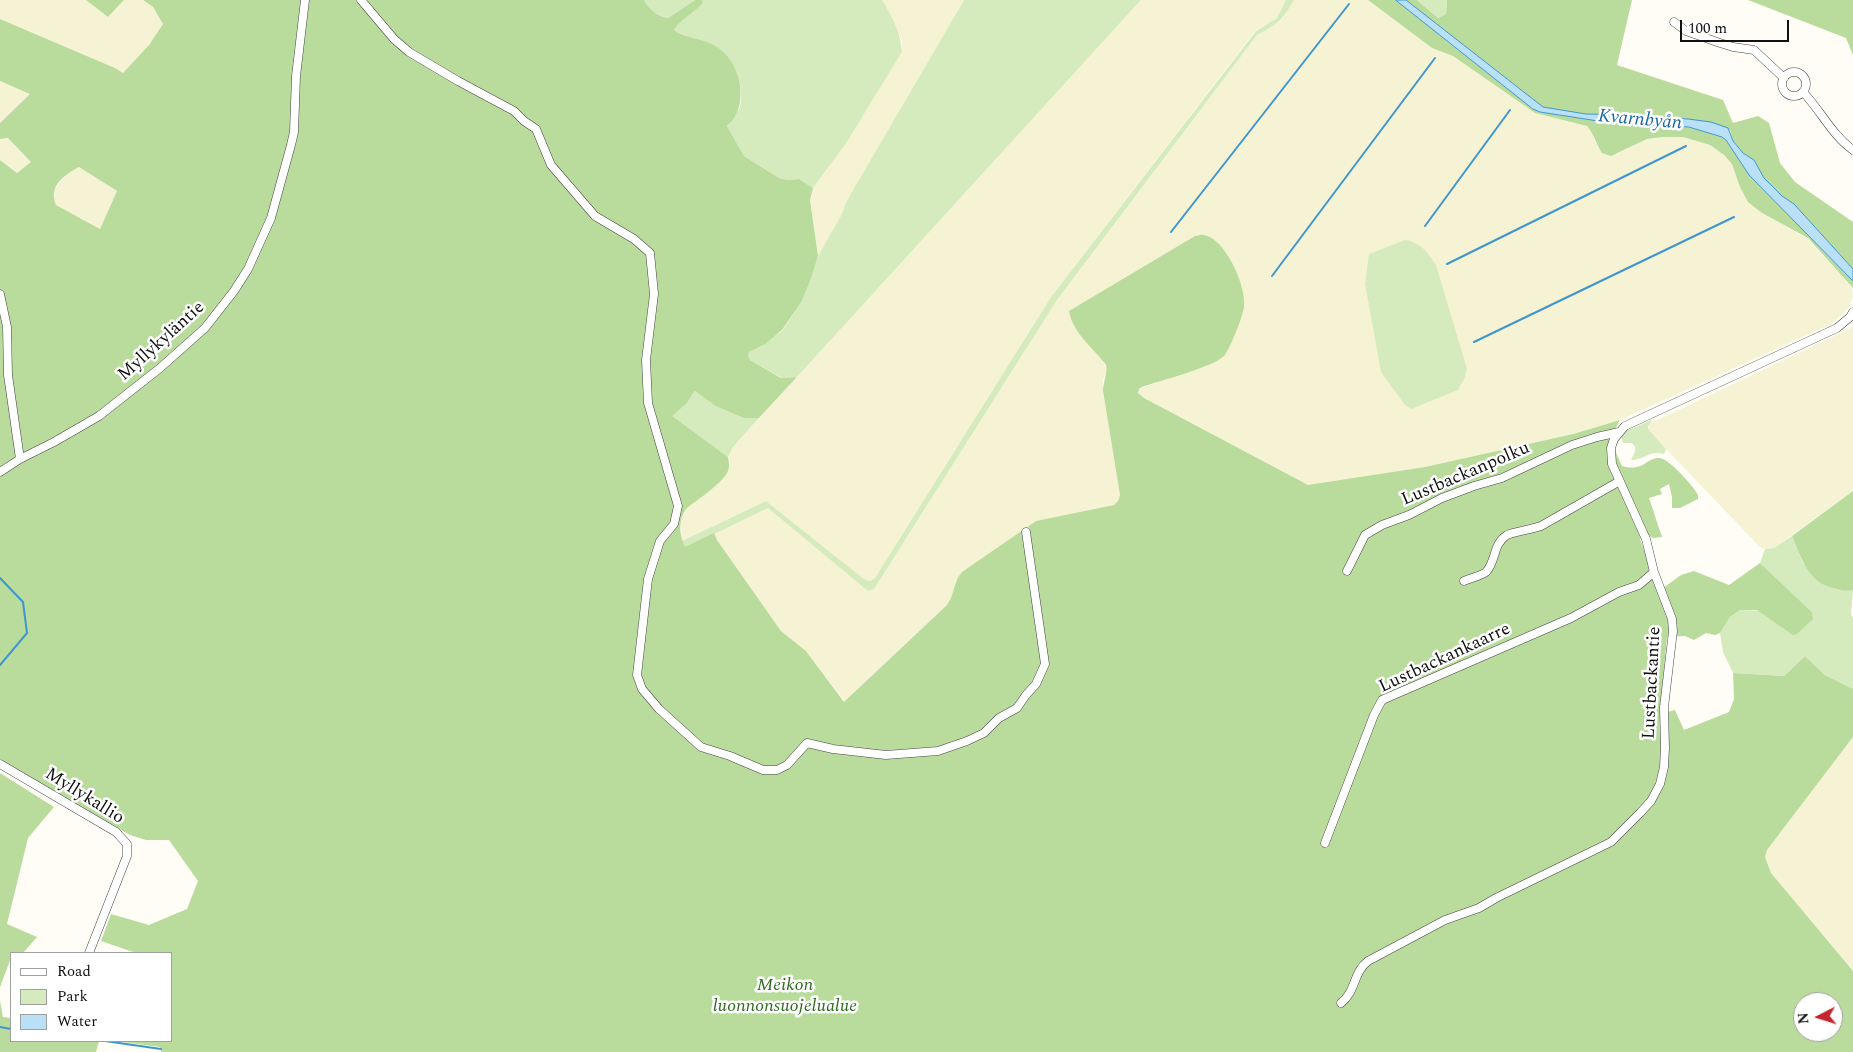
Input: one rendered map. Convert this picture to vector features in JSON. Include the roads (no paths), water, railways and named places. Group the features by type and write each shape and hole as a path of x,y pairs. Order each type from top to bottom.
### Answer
{"street":[{"name":"Myllykyläntie","path":"0,472 99,416 160,368 205,328 234,291 248,269 271,218 294,132 296,76 304,0"},
{"path":"361,0 394,39 409,52 514,111 536,129 551,165 596,216 634,238 650,253 654,294 646,360 648,403 678,506 674,524 660,541 648,579 637,675 642,688 659,710 701,746 764,770 777,770 787,765 807,743 833,749 886,755 938,751 984,733 999,718 1017,708 1036,684 1045,664 1026,532"},
{"path":"1674,22 1686,31 1720,43 1754,50 1784,78"},
{"path":"1793,72 1801,75 1806,85 1803,92 1792,96 1786,93 1782,86 1784,78 1793,72"},
{"path":"1803,92 1816,105 1830,128 1853,150"},
{"path":"0,294 7,328 8,375 20,459"},
{"path":"1618,432 1625,426 1837,328 1853,312"},
{"name":"Lustbackantie","path":"1341,1003 1349,995 1359,971 1368,961 1445,920 1479,908 1611,842 1651,800 1660,784 1664,767 1664,707 1673,630 1668,607 1654,572 1646,539 1618,482 1612,464 1611,456 1614,439 1618,432"},
{"name":"Lustbackanpolku","path":"1347,571 1366,535 1382,525 1409,515 1458,492 1502,478 1572,445 1618,432"},
{"path":"1464,581 1485,572 1494,558 1497,543 1508,534 1528,531 1541,526 1618,482"},
{"name":"Lustbackankaarre","path":"1325,843 1374,715 1382,700 1571,618 1619,592 1639,585 1654,572"},
{"name":"Myllykallio","path":"0,764 116,832 127,844 127,856 89,952"}],"water":[{"name":"Kvarnbyån","path":"1396,0 1406,0 1543,107 1586,114 1688,119 1711,122 1728,128 1733,141 1743,153 1754,160 1764,178 1782,196 1794,204 1853,269 1853,281 1749,175 1726,140 1722,137 1689,127 1598,121 1540,112 1533,109"}],"waterway":[{"path":"1171,232 1349,4"},
{"path":"1272,276 1435,58"},
{"path":"1425,226 1510,110"},
{"path":"1447,264 1686,146"},
{"path":"1474,342 1734,217"},
{"path":"0,578 23,602 27,633 0,665"},
{"path":"0,1027 10,1029"},
{"path":"112,1042 161,1049"}],"park label":[{"name":"Meikon luonnonsuojelualue","path":"785,996"}]}
